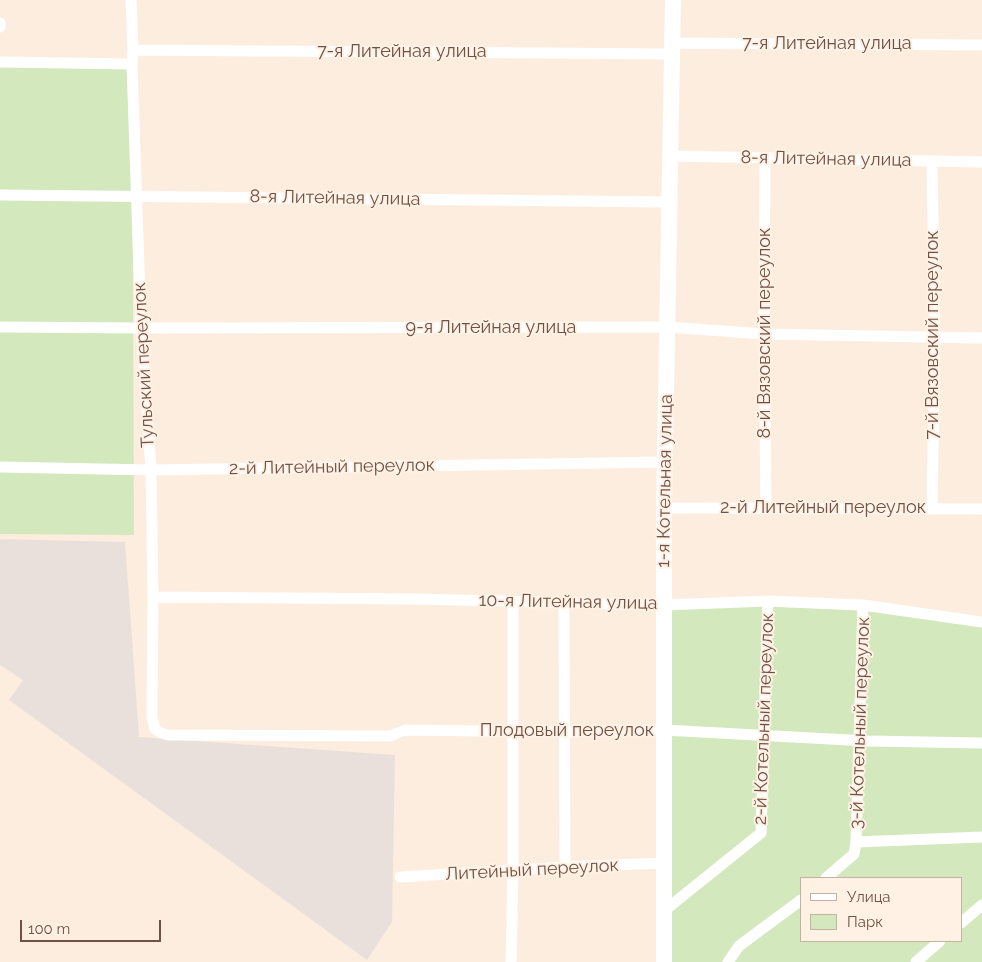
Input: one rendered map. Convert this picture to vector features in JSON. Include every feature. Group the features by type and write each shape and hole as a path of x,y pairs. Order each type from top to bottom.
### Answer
{"street":[{"name":"Тульский переулок","path":"131,0 141,328 151,470 152,718 155,729"},
{"name":"1-я Котельная улица","path":"664,962 664,508 673,0"},
{"name":"7-я Литейная улица","path":"133,50 982,45"},
{"path":"0,62 132,64"},
{"name":"8-я Литейная улица","path":"670,156 982,162"},
{"name":"8-й Вязовский переулок","path":"765,158 764,334 766,508"},
{"name":"7-й Вязовский переулок","path":"932,161 935,336 932,509"},
{"name":"8-я Литейная улица","path":"0,195 670,202"},
{"name":"9-я Литейная улица","path":"0,327 667,327 764,334 982,338"},
{"name":"2-й Литейный переулок","path":"0,467 151,470 665,462"},
{"name":"2-й Литейный переулок","path":"664,508 982,509"},
{"name":"10-я Литейная улица","path":"153,597 416,598 664,605 768,601 863,605 982,622"},
{"path":"511,962 513,601"},
{"name":"2-й Котельный переулок","path":"664,911 761,833 768,601"},
{"path":"564,602 565,867"},
{"name":"3-й Котельный переулок","path":"856,842 863,605"},
{"name":"Плодовый переулок","path":"155,729 161,734 168,735 390,736 404,730 512,732 664,730 859,741 982,743"},
{"path":"827,877 854,854 856,842 982,837"},
{"name":"Литейный переулок","path":"400,877 664,863"},
{"path":"728,962 739,946 800,901"},
{"path":"962,922 982,905"},
{"path":"916,962 939,942"}],"shaded area":[{"path":"0,539 125,542 139,737 395,755 392,922 367,960 9,700 23,680 0,665"}],"green space":[{"path":"132,64 134,535 0,534 0,67"},
{"path":"669,602 982,616 982,962 671,962"}]}
